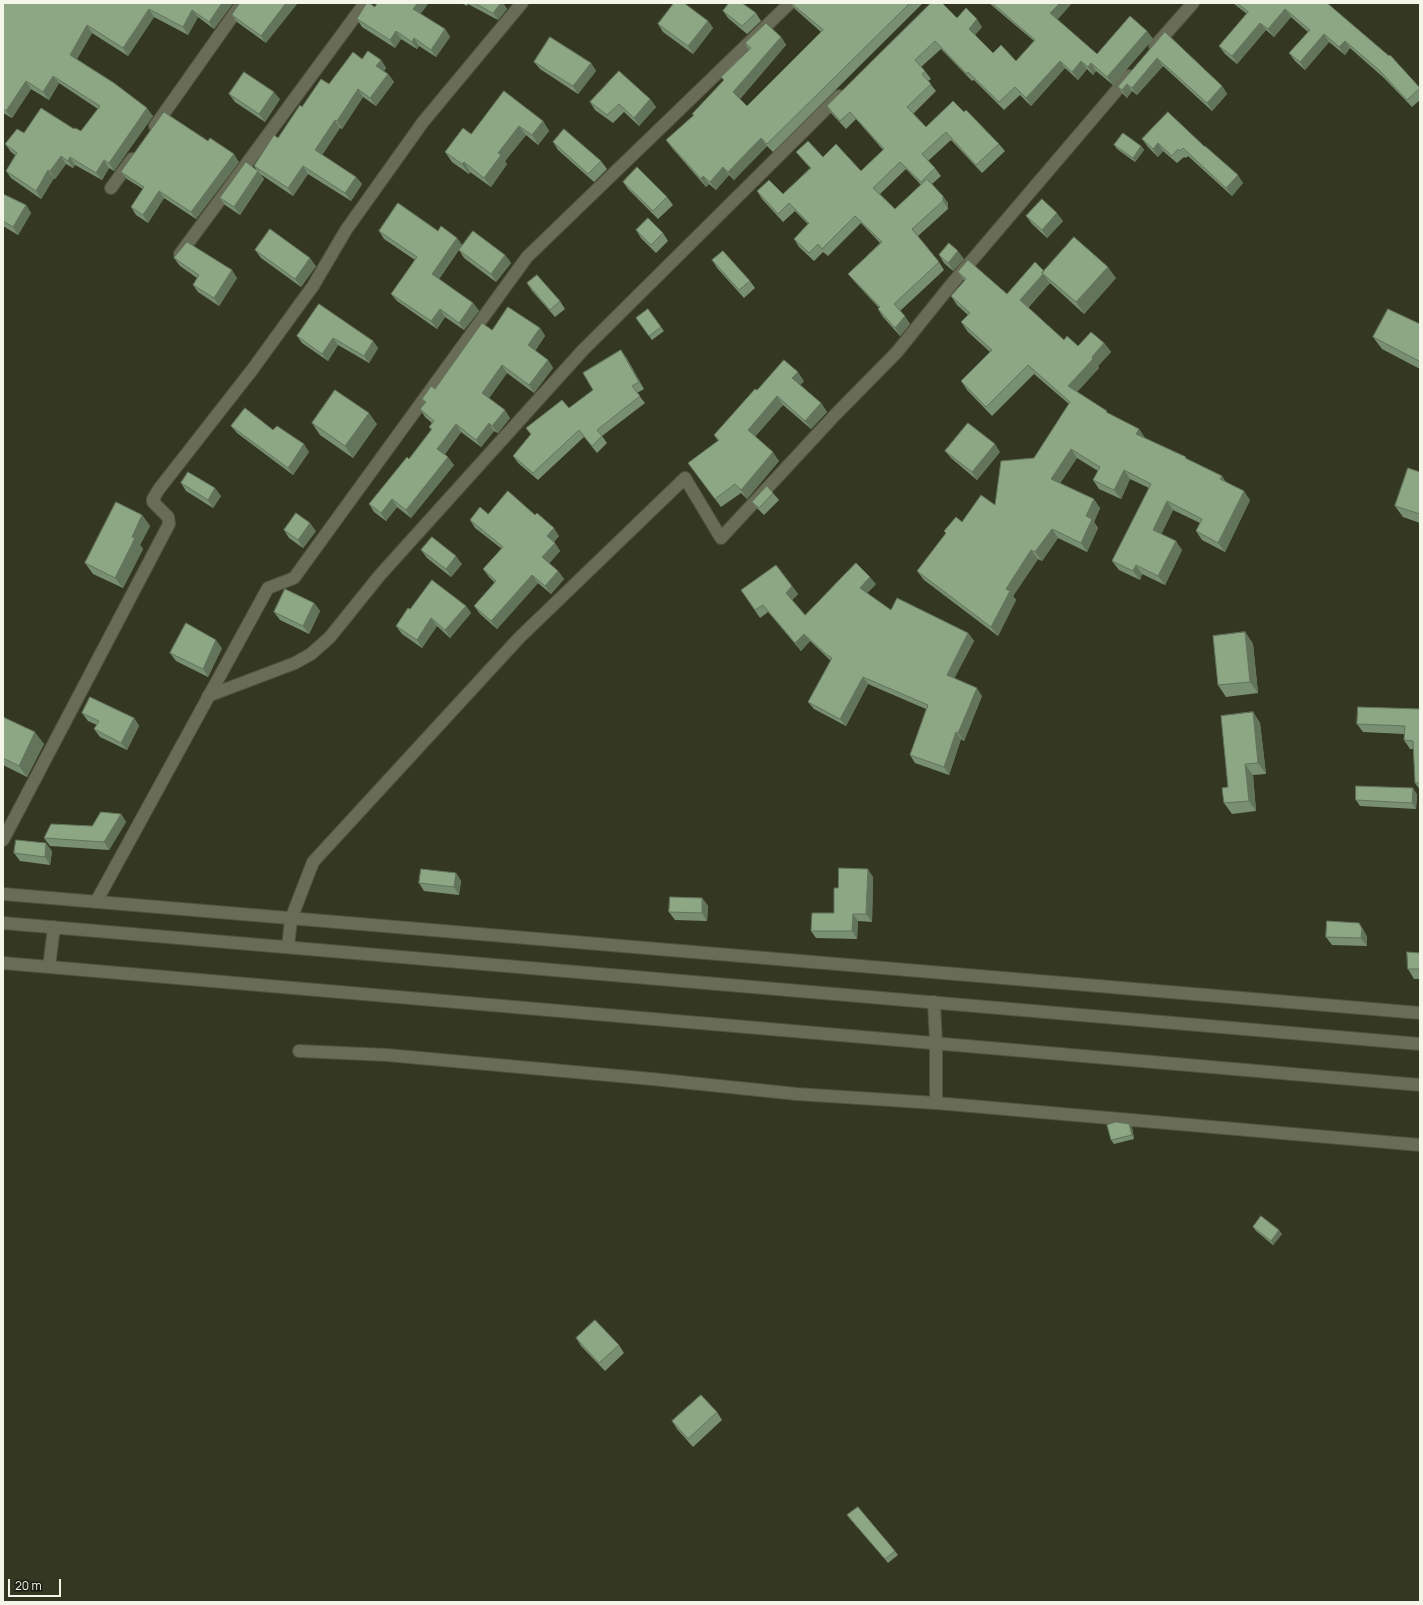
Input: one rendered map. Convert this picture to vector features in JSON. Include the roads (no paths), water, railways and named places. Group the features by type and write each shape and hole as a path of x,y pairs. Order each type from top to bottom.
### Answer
{"street":[{"path":"147,137 242,3"},
{"path":"180,254 365,3"},
{"path":"3,840 169,524 168,517 153,502 153,499 159,489 262,357 313,286 346,230 423,122 522,3"},
{"path":"96,902 268,588 294,578 527,257 790,3"},
{"path":"1149,53 1193,3"},
{"path":"288,947 291,919 313,862 519,638 685,478 721,538 835,415 897,352 950,286 1139,65"},
{"path":"208,696 295,663 311,654 330,637 380,575 583,350 850,85"},
{"path":"111,188 138,150"},
{"path":"3,894 1420,1013"},
{"path":"3,923 1420,1044"},
{"path":"49,967 54,927"},
{"path":"3,963 1420,1085"},
{"path":"934,1002 936,1103"},
{"path":"299,1051 387,1055 652,1079 797,1094 936,1103 1420,1145"}]}
